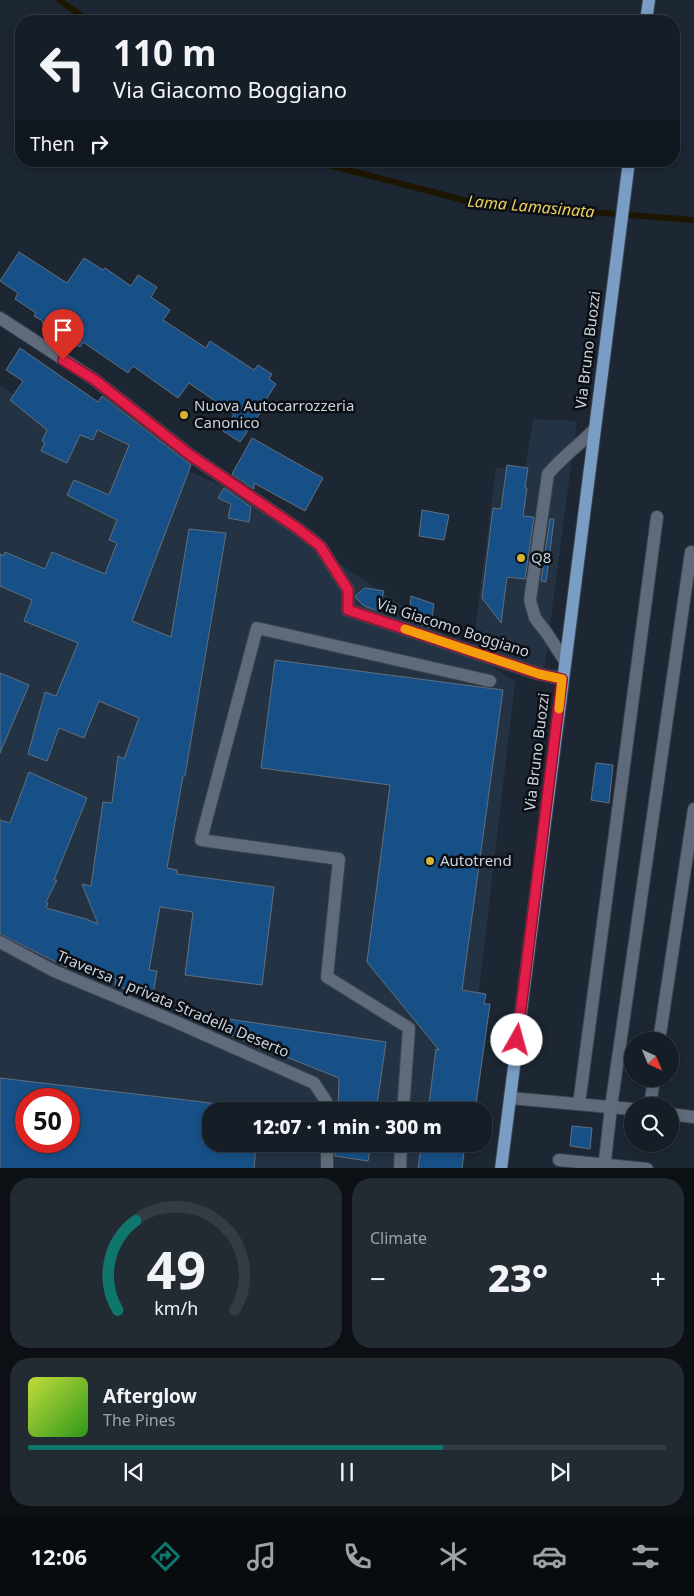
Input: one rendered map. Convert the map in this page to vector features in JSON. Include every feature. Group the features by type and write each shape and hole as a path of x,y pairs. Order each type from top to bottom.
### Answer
{"main road":[{"path":"647,15 649,0"},
{"name":"Via Bruno Buozzi","path":"501,1168 628,167"}],"street":[{"name":"Via Giacomo Boggiano","path":"0,318 95,380 190,455 297,528 320,546 348,590 348,610 539,674 562,679"},
{"path":"565,661 535,618 530,600 548,474 594,430"},
{"path":"579,1104 657,517"},
{"path":"605,1167 611,1108 691,552"},
{"path":"404,1102 408,1028 326,977 339,859 201,840 257,628 490,681"},
{"path":"660,1032 694,809"},
{"name":"Traversa 1 privata Stradella Deserto","path":"0,942 54,971 314,1083 325,1102"},
{"path":"510,1098 624,1109"},
{"path":"679,1115 694,1117"},
{"path":"327,1152 327,1168"},
{"path":"400,1168 401,1152"},
{"path":"559,1160 605,1167 646,1168"}],"shaded area":[{"path":"0,386 20,398 227,488 515,682 466,1102 202,1102 202,1152 460,1152 459,1168 0,1168"},
{"name":"Q8","path":"533,419 577,421 544,670 473,646 496,467 525,471"}],"building":[{"path":"19,252 67,283 84,258 103,270 105,268 131,286 138,275 157,287 151,297 170,310 163,320 206,348 210,341 254,370 258,365 272,374 269,379 276,384 265,401 267,403 240,442 223,431 234,414 189,383 178,398 133,366 128,373 83,342 80,347 42,323 43,321 34,316 36,313 15,299 18,293 0,281"},
{"path":"20,348 98,402 102,396 191,465 132,621 171,637 189,529 226,533 185,776 183,776 167,868 177,870 177,874 274,887 262,985 185,975 193,912 160,907 149,970 157,971 152,1000 115,985 116,979 67,965 66,967 0,934 0,820 10,823 29,772 87,798 54,880 57,880 46,902 48,903 46,908 98,924 82,884 91,886 103,802 112,803 118,756 124,759 139,718 99,701 84,738 59,728 47,761 28,754 45,692 56,696 78,643 24,621 32,600 0,586 0,554 4,556 5,552 45,569 52,552 105,574 117,543 109,540 117,520 67,495 74,480 109,495 129,445 97,430 93,440 80,435 67,463 41,451 45,443 42,441 47,430 10,400 23,381 6,370"},
{"path":"252,438 323,478 305,511 254,483 254,489 232,474"},
{"path":"507,465 528,468 523,516 534,517 525,579 507,577 501,623 482,598 493,508 501,509"},
{"path":"224,488 251,507 249,522 228,518 231,504 218,498"},
{"path":"422,510 449,515 444,540 419,536"},
{"path":"550,519 554,519 546,582 541,581"},
{"path":"365,588 384,591 378,611 364,606 356,598 356,595"},
{"path":"411,596 434,604 430,628 409,621"},
{"name":"Autotrend","path":"275,660 503,690 462,990 486,994 484,1004 490,1004 476,1102 429,1102 436,1049 439,1050 367,962 390,785 261,768"},
{"path":"0,673 29,685 0,753"},
{"path":"596,763 613,765 609,803 591,800"},
{"path":"201,1015 386,1042 377,1102 338,1102 339,1078 199,1022"},
{"path":"0,1078 203,1102 202,1152 255,1152 254,1168 0,1168"},
{"path":"572,1126 592,1128 590,1149 570,1146"},
{"path":"335,1152 370,1152 368,1161 335,1156"},
{"path":"420,1152 464,1152 462,1168 418,1168"}],"waterway":[{"name":"Lama Lamasinata","path":"59,0 80,15"},
{"name":"Lama Lamasinata","path":"336,167 475,203 694,220"}],"slow traffic":[{"path":"405,629 539,674 562,679 559,709"}],"place":[{"name":"Nuova Autocarrozzeria Canonico","path":"184,415"},
{"name":"Q8","path":"521,558"},
{"name":"Autotrend","path":"430,861"}],"route":[{"path":"63,360 95,380 190,455 297,528 320,546 348,590 348,610 539,674 562,679 517,1040"}]}
